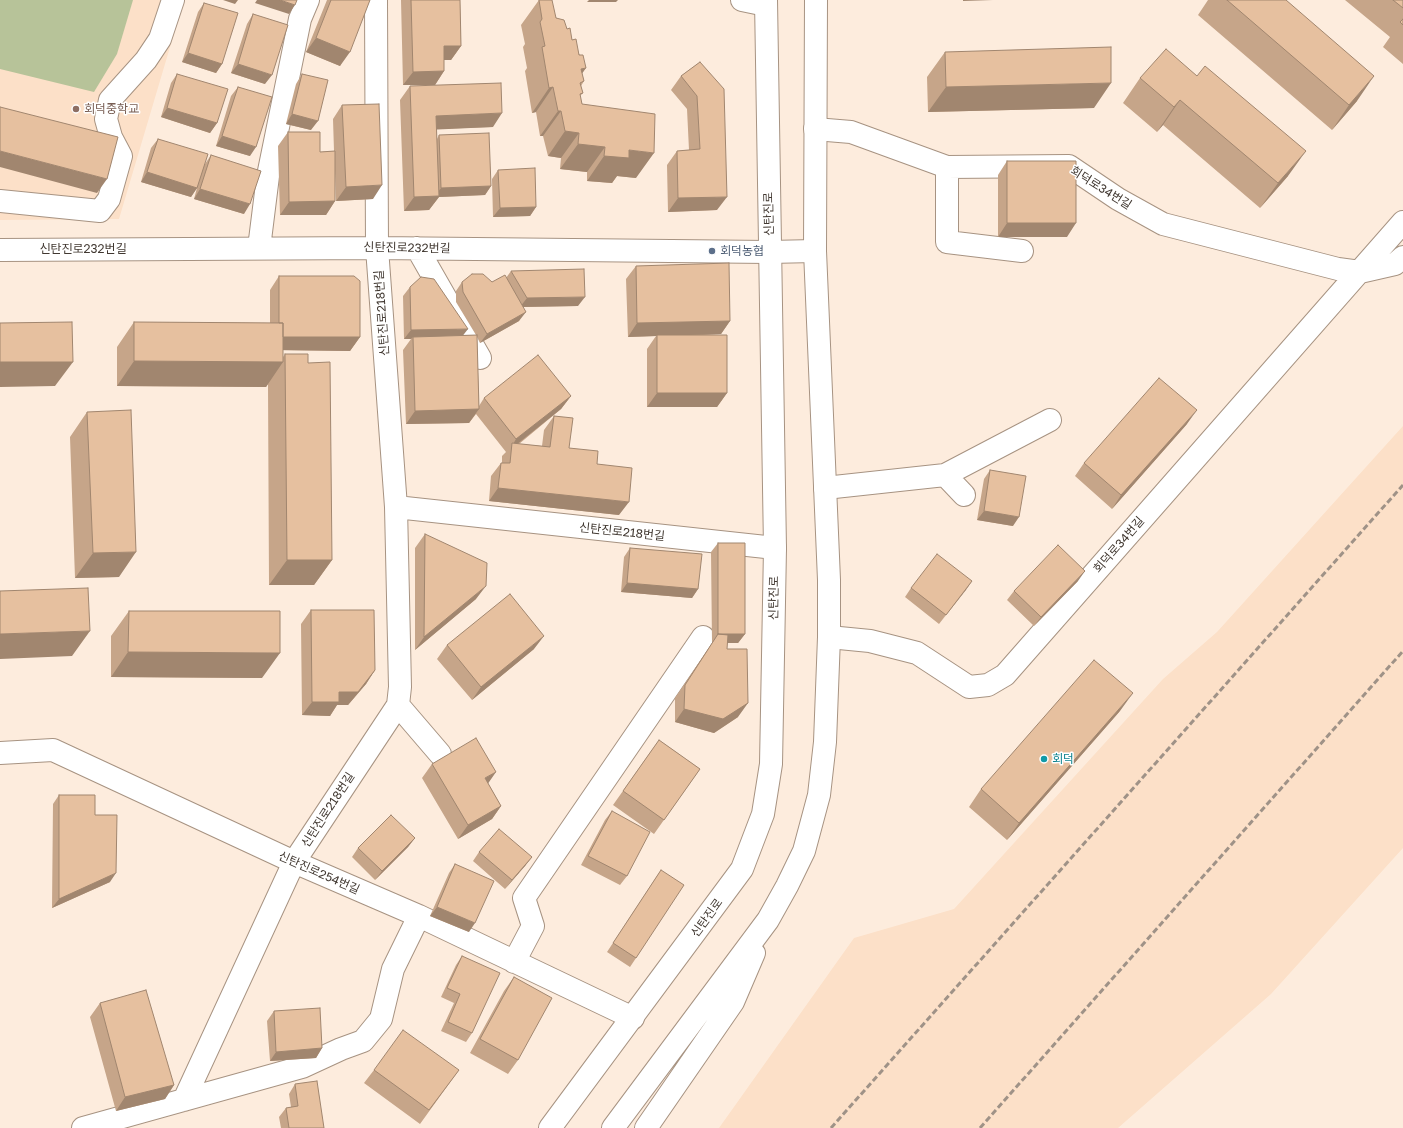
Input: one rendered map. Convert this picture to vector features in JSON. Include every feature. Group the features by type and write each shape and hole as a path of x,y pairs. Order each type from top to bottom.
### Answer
{"street":[{"path":"0,201 100,210 109,199 121,156 111,137 106,119 110,100 146,60 160,39 173,0"},
{"path":"259,248 268,176 300,19 308,0"},
{"name":"신탄진로218번길","path":"184,1100 294,862 398,705 400,687 396,507 377,248 376,0"},
{"path":"742,0 766,2"},
{"path":"646,1128 733,1002 768,920 804,851 818,795 825,742 829,638 825,488 815,251 816,0"},
{"name":"신탄진로","path":"550,1128 742,869 763,814 771,764 775,548 766,2"},
{"name":"회덕로34번길","path":"815,129 851,132 948,167 1069,166 1118,199 1163,224 1338,269 1360,272"},
{"path":"89,131 111,137"},
{"path":"948,167 947,242 1022,251"},
{"name":"회덕로34번길","path":"829,638 870,641 917,653 969,687 988,685 1004,675 1403,222"},
{"path":"416,248 480,358"},
{"name":"신탄진로232번길","path":"0,250 416,248 769,252 815,251"},
{"path":"1360,272 1395,264 1403,257"},
{"path":"825,488 946,475 1050,420"},
{"path":"946,475 964,495"},
{"name":"신탄진로218번길","path":"396,507 775,548"},
{"path":"514,962 533,926 524,898 703,638"},
{"path":"398,705 440,754"},
{"name":"신탄진로254번길","path":"0,753 53,750 294,862 419,916 633,1018"},
{"path":"83,1128 302,1067 341,1049 363,1041 381,1019 393,969 419,916"},
{"path":"613,1128 768,920"}],"shaded area":[{"name":"회덕중학교","path":"0,0 184,0 119,219 0,220"},
{"path":"1403,426 1403,848 1271,994 1118,1128 719,1128 854,938 954,909 1163,679 1217,632"}],"green space":[{"path":"0,0 133,0 117,54 94,92 0,69"}],"building":[{"path":"280,0 297,0 295,5"},
{"path":"331,0 370,0 350,52 316,38"},
{"path":"411,0 460,0 461,46 444,46 444,71 413,72"},
{"path":"539,0 552,0 556,18 564,20 567,29 570,28 572,40 576,39 579,55 583,55 586,68 581,69 584,81 580,83 583,93 580,94 582,104 655,114 654,153 629,150 629,158 604,156 605,147 578,144 579,133 565,131 561,111 558,111 553,87 549,88 542,47 545,46 540,22 542,19"},
{"path":"1227,0 1286,0 1374,76 1349,105"},
{"path":"1393,0 1403,0 1403,8"},
{"path":"204,3 238,13 222,64 188,53"},
{"path":"253,14 288,25 272,75 238,64"},
{"path":"1111,47 1111,83 946,87 945,52"},
{"path":"1166,49 1197,76 1205,66 1306,151 1278,183 1180,100 1174,107 1140,78"},
{"path":"700,62 724,89 727,197 678,198 677,151 700,149 697,96 681,76"},
{"path":"177,74 228,89 217,123 167,108"},
{"path":"302,74 328,80 318,121 292,114"},
{"path":"501,83 502,113 436,116 439,196 414,197 410,86"},
{"path":"238,87 272,97 256,147 222,136"},
{"path":"379,104 382,185 346,187 342,105"},
{"path":"0,107 118,137 107,179 0,151"},
{"path":"288,132 320,132 320,152 335,151 335,201 289,202"},
{"path":"489,133 491,186 441,188 439,135"},
{"path":"158,139 208,154 197,188 147,172"},
{"path":"211,155 261,171 250,204 200,189"},
{"path":"1007,161 1076,161 1076,223 1007,223"},
{"path":"535,168 536,207 500,208 498,170"},
{"path":"729,263 730,321 637,323 636,266"},
{"path":"584,269 585,297 527,298 511,271"},
{"path":"472,274 483,274 492,282 505,275 526,312 487,334 463,292 462,282"},
{"path":"279,276 354,276 360,281 360,337 283,337 283,323 279,323"},
{"path":"421,277 434,279 468,329 411,330 410,287"},
{"path":"72,322 73,362 0,362 0,323"},
{"path":"134,322 283,323 283,362 134,361"},
{"path":"477,335 479,409 415,411 413,337"},
{"path":"657,335 727,335 727,393 657,393"},
{"path":"285,354 308,354 308,363 330,362 332,560 287,560"},
{"path":"538,355 571,396 516,439 484,398"},
{"path":"1159,378 1197,410 1121,495 1084,463"},
{"path":"131,410 136,552 93,553 87,412"},
{"path":"554,416 573,418 569,448 598,451 597,464 632,468 629,502 498,488 501,463 510,463 512,443 550,447"},
{"path":"990,470 1026,476 1019,517 984,511"},
{"path":"425,534 487,563 486,586 424,637"},
{"path":"718,543 745,543 745,634 718,634"},
{"path":"1058,545 1085,571 1041,617 1014,591"},
{"path":"630,548 702,554 698,589 627,583"},
{"path":"937,554 972,581 946,615 911,588"},
{"path":"88,588 90,631 0,634 0,591"},
{"path":"510,594 544,636 481,687 447,645"},
{"path":"311,610 374,610 375,670 358,692 339,692 339,702 312,702"},
{"path":"129,611 280,611 280,653 128,652"},
{"path":"718,634 728,635 727,649 747,649 748,703 723,719 684,709 685,685"},
{"name":"회덕","path":"1094,660 1133,693 1019,823 981,789"},
{"path":"476,738 496,772 485,778 501,806 468,825 432,764"},
{"path":"659,740 700,769 664,820 623,791"},
{"path":"59,795 95,795 95,815 117,815 116,873 59,899"},
{"path":"612,811 650,832 627,876 588,856"},
{"path":"391,815 415,838 382,871 358,848"},
{"path":"499,829 532,857 512,880 479,852"},
{"path":"455,864 494,881 475,923 437,907"},
{"path":"661,870 684,885 636,958 613,943"},
{"path":"462,956 500,973 472,1033 448,1022 460,994 447,988"},
{"path":"514,977 552,998 518,1060 480,1039"},
{"path":"146,990 174,1085 125,1097 100,1003"},
{"path":"320,1008 322,1048 276,1052 274,1011"},
{"path":"403,1030 459,1070 429,1110 374,1070"},
{"path":"317,1081 324,1128 289,1128 286,1108 298,1106 295,1084"}],"railway":[{"path":"831,1128 1403,485"},
{"path":"980,1128 1403,651"}],"place":[{"name":"회덕중학교","path":"76,109"},
{"name":"회덕농협","path":"712,251"},
{"name":"회덕","path":"1044,759"}]}
